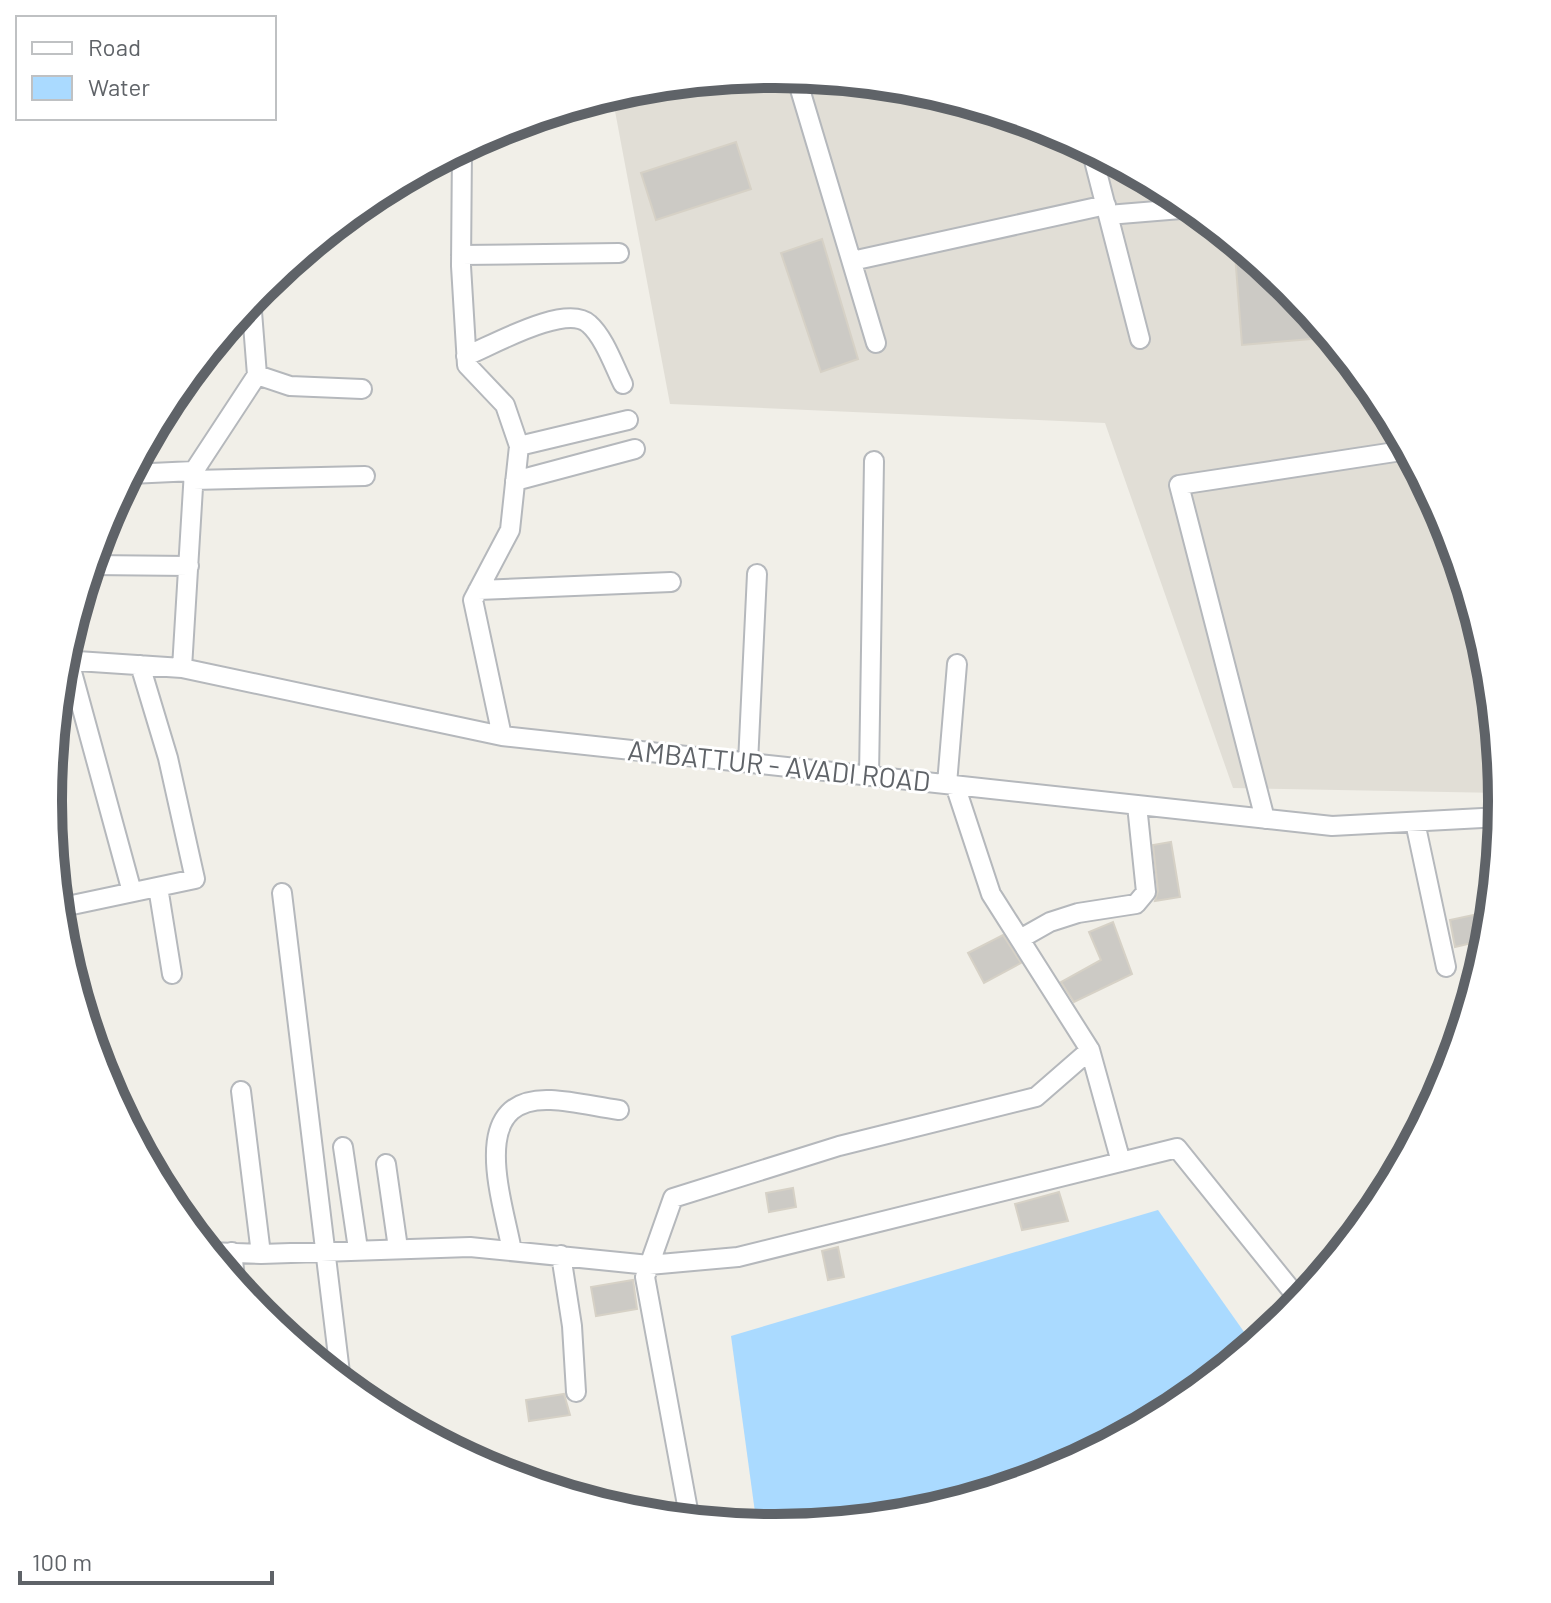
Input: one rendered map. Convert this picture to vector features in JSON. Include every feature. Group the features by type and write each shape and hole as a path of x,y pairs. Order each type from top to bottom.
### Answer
{"street":[{"path":"800,89 876,343"},
{"path":"462,161 461,255 467,365 505,405 519,446 510,530 473,600 502,736"},
{"path":"1095,164 1140,339"},
{"path":"852,261 1107,210 1173,208"},
{"path":"461,255 619,253"},
{"path":"182,668 193,476 257,375 252,317"},
{"path":"466,356 557,318 579,317 591,325 623,384"},
{"path":"257,375 290,386 362,389"},
{"path":"519,446 628,420"},
{"path":"515,481 635,449"},
{"path":"1265,819 1179,485 1397,452"},
{"path":"869,776 874,461"},
{"path":"142,474 365,476"},
{"path":"103,565 189,566"},
{"path":"748,763 757,574"},
{"path":"478,590 671,582"},
{"name":"AMBATTUR - AVADI ROAD","path":"76,661 182,668 502,736 1332,826 1488,818"},
{"path":"957,664 951,785 991,894 1090,1050 1121,1162"},
{"path":"70,905 195,879 168,758 140,665"},
{"path":"72,685 132,892"},
{"path":"1020,939 1050,922 1078,913 1136,904 1144,899 1146,892 1137,805"},
{"path":"1415,822 1446,967"},
{"path":"158,887 172,974"},
{"path":"282,893 339,1367"},
{"path":"688,1510 645,1277 673,1198 839,1146 1036,1097 1090,1050"},
{"path":"241,1091 261,1254"},
{"path":"512,1251 495,1154 497,1132 507,1113 530,1102 549,1100 619,1110"},
{"path":"343,1147 358,1249"},
{"path":"222,1252 261,1254 470,1247 649,1265 738,1257 1177,1148 1293,1292"},
{"path":"386,1164 398,1248"},
{"path":"232,1252 234,1266"},
{"path":"561,1255 572,1326 576,1392"}],"shaded area":[{"path":"729,90 822,90 869,94 960,112 1049,142 1132,184 1210,235 1280,297 1312,331 1369,405 1435,528 1465,617 1483,708 1489,793 1233,788 1105,423 670,404 614,107 682,94"}],"water":[{"path":"1158,1210 1247,1337 1172,1395 1049,1461 960,1491 915,1501 869,1509 776,1515 755,1514 731,1336"}],"building":[{"path":"736,142 751,189 656,220 641,173"},
{"path":"822,239 858,359 821,372 781,253"},
{"path":"1235,256 1280,297 1318,338 1242,345"},
{"path":"1171,842 1180,897 1155,901 1158,891 1153,845"},
{"path":"1480,914 1475,942 1455,947 1450,920"},
{"path":"1113,922 1132,974 1074,1002 1061,982 1101,960 1089,932"},
{"path":"1003,935 1021,963 984,983 968,953"},
{"path":"793,1188 796,1207 769,1212 766,1193"},
{"path":"1059,1192 1068,1221 1022,1230 1015,1204"},
{"path":"838,1247 844,1277 828,1280 822,1251"},
{"path":"633,1280 637,1309 596,1316 591,1287"},
{"path":"564,1394 570,1415 529,1421 526,1400"}]}
